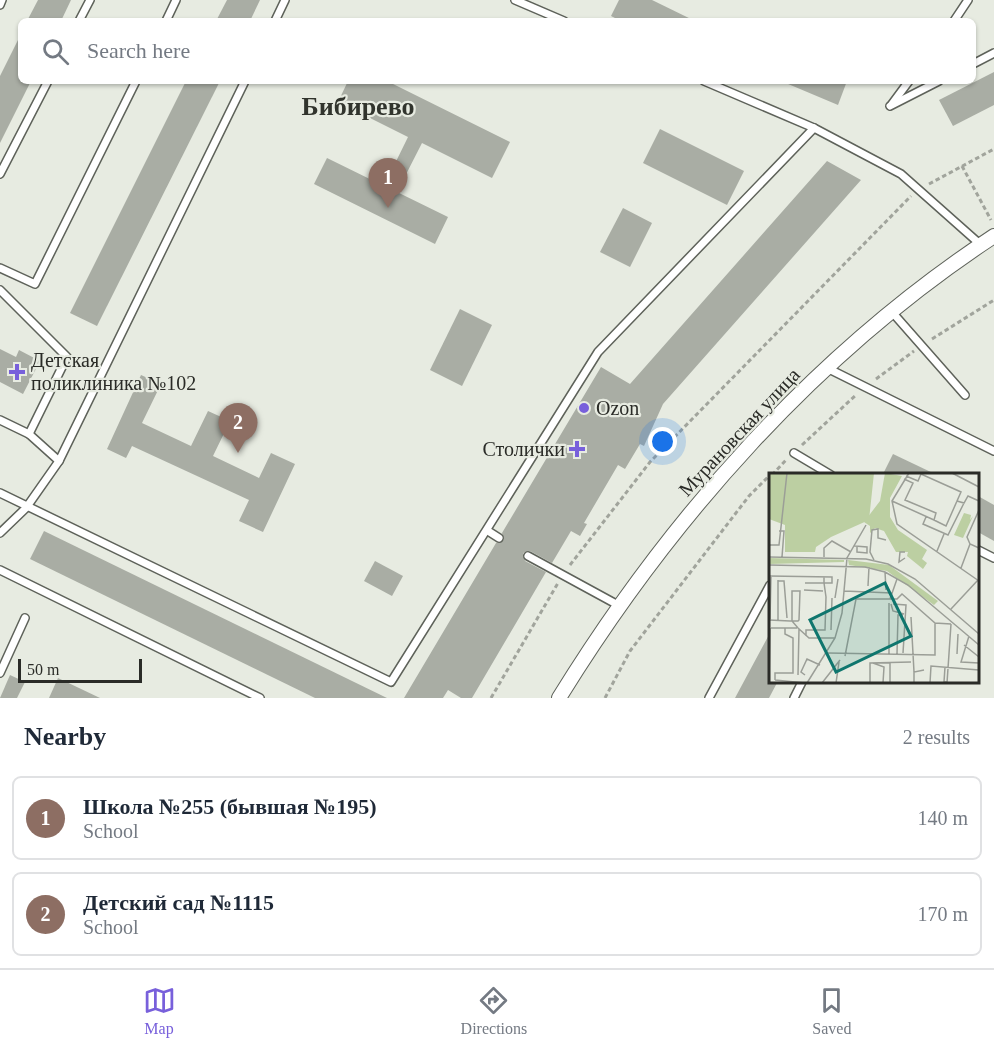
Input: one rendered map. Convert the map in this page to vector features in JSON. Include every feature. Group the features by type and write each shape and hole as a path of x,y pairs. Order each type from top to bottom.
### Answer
{"street":[{"name":"Мурановская улица","path":"559,698 618,605 716,480 827,368 892,312 994,236"}],"lane":[{"path":"0,5 2,0"},
{"path":"81,18 90,0"},
{"path":"167,18 176,0"},
{"path":"276,18 285,0"},
{"path":"956,18 968,0"},
{"path":"519,1 557,18"},
{"path":"976,62 994,53"},
{"path":"0,174 46,84"},
{"path":"0,268 35,284 135,84"},
{"path":"0,534 26,508 59,461 244,84"},
{"path":"711,84 814,128 901,174 981,245"},
{"path":"907,84 890,105 933,84"},
{"path":"0,493 26,508 391,682 488,531 598,352 814,128"},
{"path":"0,291 67,357 29,434"},
{"path":"892,312 965,395"},
{"path":"827,368 994,451"},
{"path":"0,420 29,434 59,461"},
{"path":"794,453 829,473"},
{"path":"488,531 499,538"},
{"path":"979,550 994,558"},
{"path":"528,556 618,605"},
{"path":"0,570 260,698"},
{"path":"709,698 769,589"},
{"path":"0,671 26,618"},
{"path":"794,698 801,683"}],"path":[{"path":"491,698 562,576 650,462 918,189 994,149"},
{"path":"962,166 991,220"},
{"path":"773,473 864,387"},
{"path":"605,698 630,651 749,496 769,477"}],"building":[{"path":"38,0 71,0 62,18 29,18"},
{"path":"227,0 260,0 251,18 218,18"},
{"path":"619,0 652,0 689,18 615,18 611,16"},
{"path":"18,40 18,84 30,84 0,143 0,76"},
{"path":"994,72 994,105 953,126 939,100 970,84 976,84 976,81"},
{"path":"184,84 218,84 97,326 70,313"},
{"path":"347,84 393,84 510,142 492,178 422,143 397,192 448,217 435,244 314,184 327,158 384,186 408,137 338,102"},
{"path":"788,84 846,84 838,105"},
{"path":"660,129 744,171 727,205 643,163"},
{"path":"827,161 861,180 663,404 644,446 640,444 625,469 618,465 584,523 587,524 580,536 571,531 552,563 530,551 523,553 525,561 546,572 472,698 461,698 448,690 443,698 404,698 496,543 504,540 502,533 601,367 630,384"},
{"path":"623,208 652,223 630,267 600,252"},
{"path":"460,309 492,325 462,386 430,370"},
{"name":"Детская поликлиника №102","path":"0,349 16,357 19,350 40,361 23,394 0,382"},
{"path":"141,375 161,384 142,423 191,446 208,411 230,421 213,456 259,478 271,453 295,464 263,532 239,521 249,500 132,446 126,458 107,449"},
{"path":"893,454 933,473 884,473"},
{"path":"979,497 994,505 994,541 979,533"},
{"path":"44,531 387,698 315,698 30,559"},
{"path":"375,561 403,576 392,596 364,581"},
{"path":"769,635 769,683 777,683 769,698 735,698"},
{"path":"10,675 25,682 17,698 0,698"},
{"path":"58,678 100,698 49,698"}],"place":[{"name":"Школа №255 (бывшая №195)","path":"388,208"},
{"name":"Детская поликлиника №102","path":"17,372"},
{"name":"Ozon","path":"584,408"},
{"name":"Столички","path":"577,449"},
{"name":"Детский сад №1115","path":"238,453"}],"district":[{"name":"Бибирево","path":"358,106"}]}
